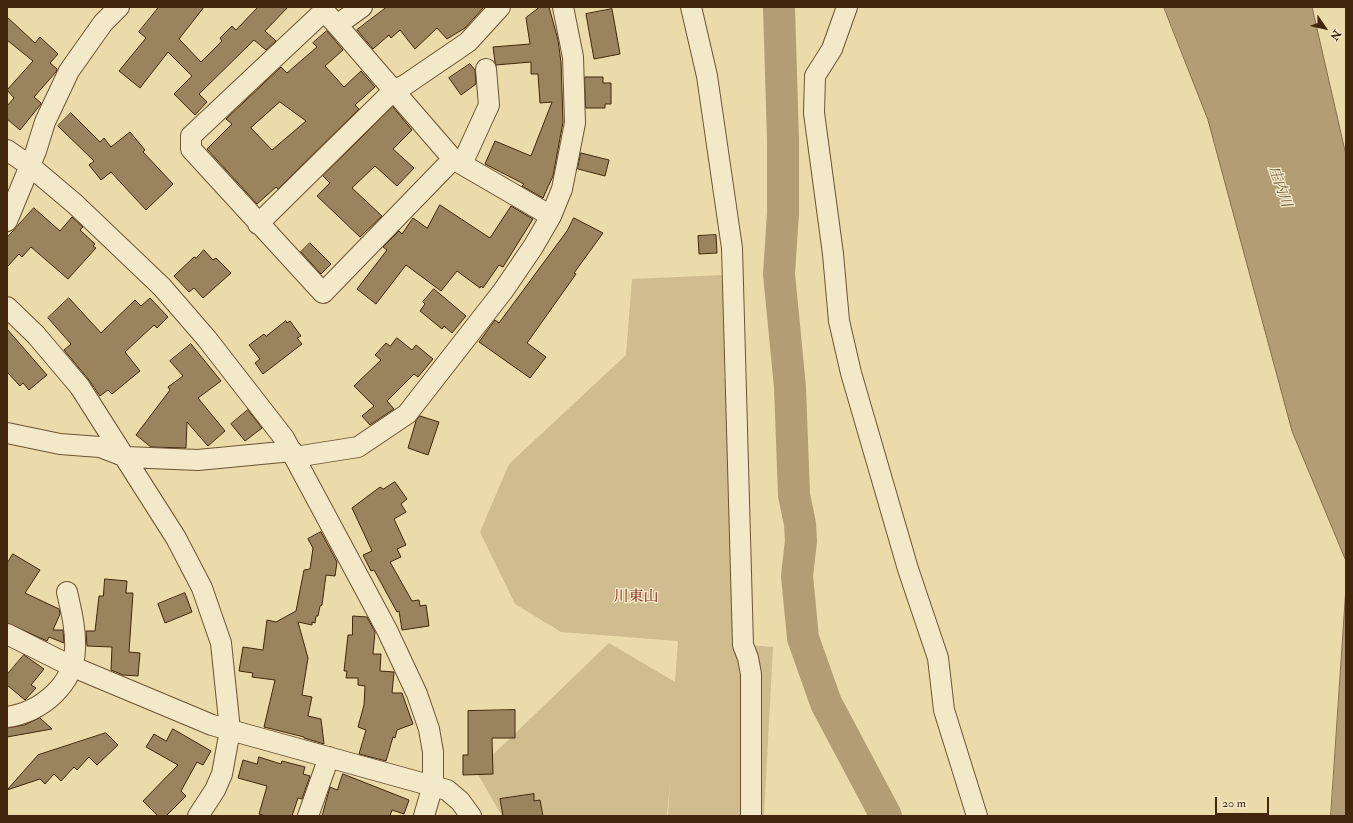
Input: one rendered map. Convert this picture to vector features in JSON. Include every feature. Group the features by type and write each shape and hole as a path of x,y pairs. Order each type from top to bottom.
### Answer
{"street":[{"path":"7,222 30,166 45,122 69,71 103,23 119,7"},
{"path":"337,24 362,7"},
{"path":"258,224 394,90 405,85 468,42 500,7"},
{"path":"7,433 60,444 100,447 126,457 198,460 294,454 358,447 407,414 503,291 534,247 551,216 562,189 575,123 573,57 563,7"},
{"path":"691,7 707,76 732,248 742,645 748,658 751,674 750,816"},
{"path":"847,7 832,49 815,76 814,113 833,254 839,321 851,372 906,561 938,658 944,710 977,816"},
{"path":"486,70 489,105 458,161 323,293 258,224 191,149 191,136 324,11 458,161 551,216"},
{"path":"7,150 30,166 80,209 162,287 246,387 294,454 384,624 417,694 430,729 433,752 432,785 424,816"},
{"path":"7,307 36,335 80,387 126,457 176,538 202,588 221,643 230,730 222,774 215,790 198,816"},
{"path":"7,717 41,705 55,694 66,680 72,666 75,650 75,629 67,592"},
{"path":"7,634 72,666 155,702 230,730 447,790 460,801 471,816"},
{"path":"308,816 329,757"}],"shaded area":[{"path":"724,275 724,378 746,385 748,645 773,647 764,816 668,816 670,782 667,816 502,816 476,771 609,643 675,682 678,641 561,632 515,604 480,532 509,464 626,355 632,279"}],"water":[{"name":"庄内川","path":"1164,7 1312,7 1346,155 1346,561 1292,431 1208,120"},
{"path":"1346,587 1346,816 1331,816"}],"building":[{"path":"159,7 204,7 179,39 201,62 222,41 220,38 232,26 236,30 258,7 288,7 265,31 276,41 266,50 254,40 199,94 207,102 195,115 174,94 192,76 168,52 140,88 119,71 146,38 139,32"},
{"path":"387,7 484,7 465,28 447,39 437,28 415,49 400,30 391,38 389,35 373,49 357,30"},
{"path":"540,7 549,7 558,40 561,62 563,122 553,176 543,198 522,186 524,184 485,164 495,141 531,156 552,102 540,103 538,74 531,74 531,62 496,65 493,47 530,44 526,18"},
{"path":"612,9 620,54 594,59 586,14"},
{"path":"7,17 35,43 40,37 58,54 50,63 57,69 56,72 34,97 41,104 20,130 7,119 7,106 14,98 7,90 33,61 7,40"},
{"path":"327,31 343,50 325,66 344,87 361,71 375,87 355,105 359,109 278,189 276,187 257,204 207,149 232,124 226,119 281,67 287,73 317,47 313,43","holes":["280,102 306,121 272,150 251,128"]},
{"path":"470,64 475,70 476,84 461,95 449,78"},
{"path":"585,77 603,77 603,83 611,83 611,104 605,104 605,108 586,108"},
{"path":"393,107 412,130 393,149 414,168 397,186 375,166 352,188 382,216 360,237 317,196 330,183 323,176"},
{"path":"71,113 100,142 104,138 111,147 130,132 145,150 143,152 173,184 146,210 111,172 101,180 89,165 94,161 58,126"},
{"path":"581,153 609,160 605,176 578,169"},
{"path":"440,205 490,238 511,206 533,219 503,267 499,265 483,288 481,286 480,288 457,271 441,291 406,265 376,304 357,289 387,250 383,247 399,231 402,234 413,218 427,228"},
{"path":"34,208 60,231 72,217 83,227 80,230 95,244 93,246 96,248 68,279 31,247 22,257 19,254 7,267 7,238"},
{"path":"574,218 603,233 527,343 546,357 530,378 479,342 495,320 499,323 567,231"},
{"path":"716,235 717,253 699,254 698,236"},
{"path":"310,243 331,264 321,274 301,252"},
{"path":"204,250 213,260 216,258 231,273 203,298 194,288 189,292 174,276 194,257 196,258"},
{"path":"434,289 466,316 452,333 444,326 442,329 420,311 425,304 423,302"},
{"path":"69,298 101,333 135,300 141,306 150,298 168,317 157,328 154,325 125,352 140,371 112,394 108,390 100,396 64,350 71,344 48,318"},
{"path":"286,321 287,323 290,321 301,336 297,338 302,344 263,374 255,363 260,359 249,345 264,334 266,336"},
{"path":"7,329 47,375 29,390 23,383 20,386 7,372"},
{"path":"397,338 412,350 416,345 433,359 418,377 414,374 387,401 394,409 370,425 362,416 374,406 354,386 381,360 375,355 386,343 390,346"},
{"path":"191,344 221,381 198,398 225,431 208,446 187,422 186,448 151,447 136,435 170,390 168,387 183,376 170,361"},
{"path":"248,410 262,428 245,441 231,424"},
{"path":"420,416 439,422 428,455 408,448 416,421"},
{"path":"395,482 407,499 401,504 406,512 394,519 406,545 397,549 401,557 390,562 412,601 419,600 420,606 426,605 429,626 402,630 399,611 397,612 374,570 371,571 363,555 372,551 352,508 380,487 383,489"},
{"path":"321,532 337,562 335,576 326,575 322,605 320,606 318,616 316,616 315,623 312,622 312,625 298,622 308,658 302,695 312,697 308,716 321,719 324,744 304,737 264,727 275,680 252,677 253,673 239,671 243,647 263,650 267,620 276,622 296,611 304,570 310,569 313,548 308,539"},
{"path":"13,554 40,570 25,593 59,609 60,614 53,630 63,630 64,643 49,637 47,641 7,623 7,564"},
{"path":"105,579 127,581 126,593 133,593 129,652 140,653 138,676 123,675 111,670 112,647 87,646 86,631 95,631 99,596 103,596"},
{"path":"185,593 192,612 165,623 158,604"},
{"path":"353,616 367,617 375,632 373,654 381,654 380,671 394,672 392,693 402,693 413,724 397,730 395,738 393,737 386,761 359,754 366,730 358,727 364,705 365,686 358,685 358,678 346,678 347,671 344,671 348,635 352,635"},
{"path":"24,655 44,669 31,685 36,688 25,700 7,685 7,675"},
{"path":"515,710 515,738 492,738 493,774 463,775 463,755 468,755 468,711"},
{"path":"40,718 52,729 7,737 7,728 24,725"},
{"path":"173,729 211,751 203,765 197,762 181,791 186,796 166,816 158,816 143,801 178,765 146,747 154,734 166,741"},
{"path":"106,733 118,745 97,765 89,757 77,770 74,767 61,781 54,774 45,784 40,779 7,790 38,755"},
{"path":"259,757 281,764 282,761 305,767 303,774 310,776 302,799 298,798 292,816 266,816 259,814 267,786 238,778 243,760 257,764"},
{"path":"343,774 409,800 404,814 392,810 390,816 322,816 330,787 337,790"},
{"path":"534,794 534,801 540,800 543,816 503,816 500,799"}],"waterway":[{"path":"779,7 783,140 783,213 779,274 790,387 794,495 800,524 801,541 797,576 803,638 826,703 886,816"}],"district":[{"name":"川東山","path":"636,598"}]}
